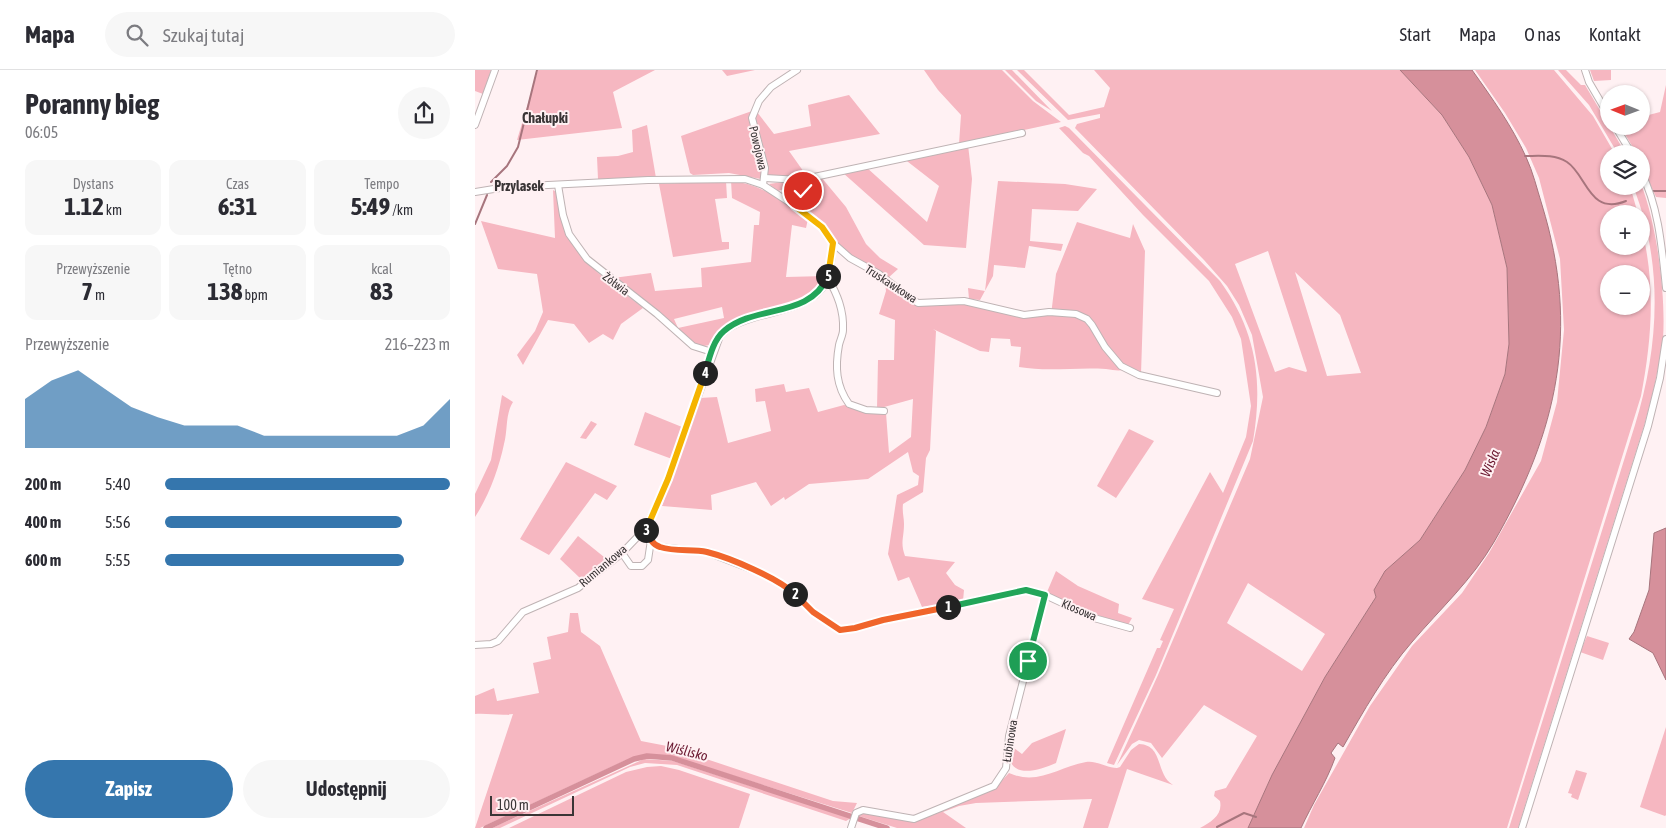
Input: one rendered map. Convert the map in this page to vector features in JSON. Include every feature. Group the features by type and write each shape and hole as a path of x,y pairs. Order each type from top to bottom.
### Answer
{"street":[{"path":"475,125 495,70"},
{"name":"Powojowa","path":"764,182 765,168 752,118 759,101 771,87 797,70"},
{"path":"1585,70 1589,82 1600,101"},
{"path":"764,182 800,180 1022,133"},
{"name":"Truskawkowa","path":"475,192 506,187 731,178 764,182 822,227 833,243 850,258 879,274 918,303 964,301 1024,315 1049,312 1083,316 1092,325 1105,347 1121,366 1139,375 1217,393"},
{"path":"795,206 803,191 800,180"},
{"name":"Żółwia","path":"558,185 563,215 569,234 587,259 657,314 693,346 712,352"},
{"path":"1650,193 1656,215 1666,288"},
{"name":"Rumiankowa","path":"475,645 491,644 498,641 523,612 578,588 622,554 646,528 668,479 712,352 725,330 745,320 789,308 820,292 827,278 833,243"},
{"path":"827,278 839,301 842,317 843,331 837,368 840,390 849,404 867,410 884,411"},
{"path":"1522,828 1647,426 1660,378 1666,339"},
{"path":"622,554 631,566 642,566 648,560 651,540 646,528"},
{"name":"Kłosowa","path":"651,540 659,547 707,552 759,572 787,587 813,612 840,630 1026,590 1045,595 1076,611 1131,628"},
{"name":"Łubinowa","path":"852,825 856,813 863,810 914,819 994,786 1006,768 1009,736 1045,595"}],"shaded area":[{"path":"475,70 491,70 483,94 475,91"},
{"path":"538,70 655,70 613,92 622,128 517,140"},
{"path":"722,70 755,70 727,76"},
{"path":"924,70 1002,70 1033,101 1061,122 959,144 961,115 938,90"},
{"path":"1005,70 1012,70 1052,111 1036,101"},
{"path":"1017,70 1024,70 1069,115 1104,107 1110,88 1094,70 1400,70 1442,115 1469,157 1492,205 1507,268 1509,344 1505,374 1486,427 1465,470 1420,540 1385,571 1376,597 1325,677 1272,775 1248,828 1200,828 1212,821 1218,814 1220,801 1214,796 1215,791 1226,788 1257,736 1204,705 1162,758 1151,743 1139,740 1132,744 1117,765 1158,675 1250,459 1263,397 1252,335 1239,305 1227,286 1075,128 1077,124 1100,118 1100,114 1068,120","holes":["1268,251 1307,371 1306,372 1289,367 1275,372 1235,264","1295,272 1340,315 1361,373 1327,376","1248,583 1325,634 1302,671 1227,623"]},
{"path":"1475,70 1554,70 1593,116 1600,128 1600,135 1604,135 1610,145 1600,145 1600,195 1633,195 1635,205 1600,205 1600,255 1647,255 1648,265 1600,265 1600,315 1650,315 1650,290 1651,311 1648,353 1641,396 1507,828 1304,828 1314,805 1370,706 1412,646 1462,593 1489,553 1541,461 1557,402 1564,330 1560,259 1539,178 1526,148 1505,113"},
{"path":"1558,70 1566,70 1581,85 1585,85 1600,110 1600,124 1589,105"},
{"path":"1590,70 1611,70 1611,80 1594,81"},
{"path":"1666,85 1666,198 1656,197 1650,184 1650,145 1632,145 1625,135 1650,135 1650,115 1660,112"},
{"path":"849,95 880,134 789,151 806,175 768,177 754,119 757,112 774,134 811,126 808,105"},
{"path":"752,111 752,133 762,166 761,179 729,173 693,175 690,173 681,136"},
{"path":"647,125 656,178 598,179 597,157 618,156 633,152 632,130"},
{"path":"1065,126 1220,281 1242,319 1249,338 1257,378 1256,419 1253,441 1156,675 1114,765 1107,763 1157,648 1160,648 1163,641 1160,640 1174,609 1142,599 1210,472 1223,493 1246,437 1251,406 1241,339 1232,317 1209,281 1143,215 1089,156 1083,153 1059,128"},
{"path":"1607,135 1615,135 1621,145 1613,145"},
{"path":"968,145 972,179 966,248 924,245 842,172 866,167 927,222 939,186 903,158"},
{"path":"821,177 846,207 866,244 880,258 898,269 888,278 842,250 834,242 832,235 823,223 801,205 806,192 804,180"},
{"path":"726,181 727,198 715,199 722,242 729,242 729,249 673,257 659,184"},
{"path":"731,181 742,183 772,194 808,219 806,228 792,225 786,277 825,276 811,294 783,306 743,317 731,323 720,332 710,345 697,347 613,278 651,273 655,291 702,287 701,268 751,262 754,225 759,225 760,212 732,198","holes":["722,307 724,318 678,328 674,319"]},
{"path":"789,181 797,183 801,190 797,198 791,199 782,193 784,189 778,191 769,184"},
{"path":"998,181 1065,184 1097,189 1078,211 1032,209 1030,241 1063,244 1061,251 1029,246 1025,268 994,265 993,276 985,291"},
{"path":"553,190 556,192 567,233 575,248 597,272 643,308 621,324 613,340 603,334 589,343 574,324 548,320 523,365 517,355 535,331 543,312 537,274 498,269 481,221 555,238"},
{"path":"1636,195 1645,195 1648,205 1640,205"},
{"path":"1650,212 1662,281 1664,321 1663,339 1652,394 1644,426 1518,828 1509,828 1643,396 1653,336 1654,275 1650,245"},
{"path":"1077,222 1130,238 1133,224 1145,251 1141,374 1129,368 1117,370 1019,367 1021,347 1011,346 1010,339 991,338 989,352 980,351 933,329 936,331 930,450 926,458 923,492 903,504 903,547 905,556 955,562 946,573 955,585 964,590 963,601 922,607 909,577 898,581 888,554 897,495 918,485 919,476 913,472 908,452 868,479 809,484 785,500 784,497 771,506 756,482 711,495 712,510 662,506 700,398 717,397 728,443 771,431 765,401 756,402 755,389 784,384 786,392 809,388 818,412 844,405 886,413 889,453 911,437 913,399 877,409 878,360 894,360 895,320 879,314 886,291 885,282 918,304 971,304 1051,315 1056,274"},
{"path":"968,288 985,291 980,300 969,299"},
{"path":"502,395 513,402 510,407 504,444 493,482 475,517 475,494 491,460"},
{"path":"645,412 682,427 672,459 634,445"},
{"path":"591,421 597,424 586,439 580,438"},
{"path":"1129,429 1154,441 1116,498 1097,486"},
{"path":"566,462 617,486 607,500 595,493 549,555 520,539"},
{"path":"578,536 609,561 587,579 580,578 560,559"},
{"path":"1056,571 1078,586 1119,604 1118,613 1132,618 1128,625 1078,609 1050,595 1047,592"},
{"path":"570,613 578,613 581,632 600,646 641,741 667,746 833,801 857,803 852,813 671,756 653,755 624,761 480,828 475,828 513,714 475,714 475,696 494,688 497,701 539,693 533,663 551,659 547,637 568,632"},
{"path":"1587,636 1609,643 1603,660 1580,652"},
{"path":"1666,727 1666,815 1665,816 1640,807"},
{"path":"1066,729 1056,763 1030,771 1016,768 1012,764 1009,756 1010,745 1022,754 1032,743"},
{"path":"1139,744 1152,749 1167,780 1173,785 1127,769 1108,828 1083,828 1092,799 976,803 959,806 943,812 966,828 897,828 859,816 862,812 910,821 993,790 1009,773 1019,776 1039,777 1086,762 1117,768 1120,767 1131,750"},
{"path":"644,759 673,761 851,818 846,821 677,765 645,763 630,767 500,828 492,828"},
{"path":"661,766 679,770 750,794 739,828 509,828 626,772"},
{"path":"1576,770 1587,773 1578,800 1571,797 1572,794 1568,793"}],"water":[{"name":"Wisła","path":"1400,70 1472,70 1514,134 1535,181 1553,251 1560,294 1560,337 1556,378 1547,419 1534,460 1516,501 1494,542 1466,582 1412,642 1393,667 1343,747 1338,743 1331,753 1335,758 1301,828 1248,828 1272,775 1325,677 1376,597 1374,590 1385,571 1420,540 1465,470 1486,427 1505,374 1509,344 1507,268 1492,205 1469,157 1442,115"},
{"path":"1666,528 1666,680 1653,653 1629,639 1634,632 1649,590 1654,533"}],"waterway":[{"path":"491,182 507,166 518,147 537,70"},
{"path":"1525,156 1546,156 1562,159 1574,168 1596,199 1604,203 1614,204 1626,201"},
{"path":"1653,191 1666,191"},
{"path":"475,224 487,195"},
{"name":"Wiślisko","path":"486,828 634,759 647,756 672,758 887,828"},
{"path":"1217,827 1244,813 1256,817"}],"district":[{"name":"Chałupki","path":"545,118"},
{"name":"Przylasek","path":"519,186"}],"route":[{"path":"803,191 795,206 822,227 833,243 827,278 820,292 815,296 789,308 745,320 725,330 720,336 715,344 668,479 647,524 647,534 659,547 682,551 707,552 759,572 787,587 813,612 840,630 1026,590 1045,595 1043,610 1028,661"}]}
